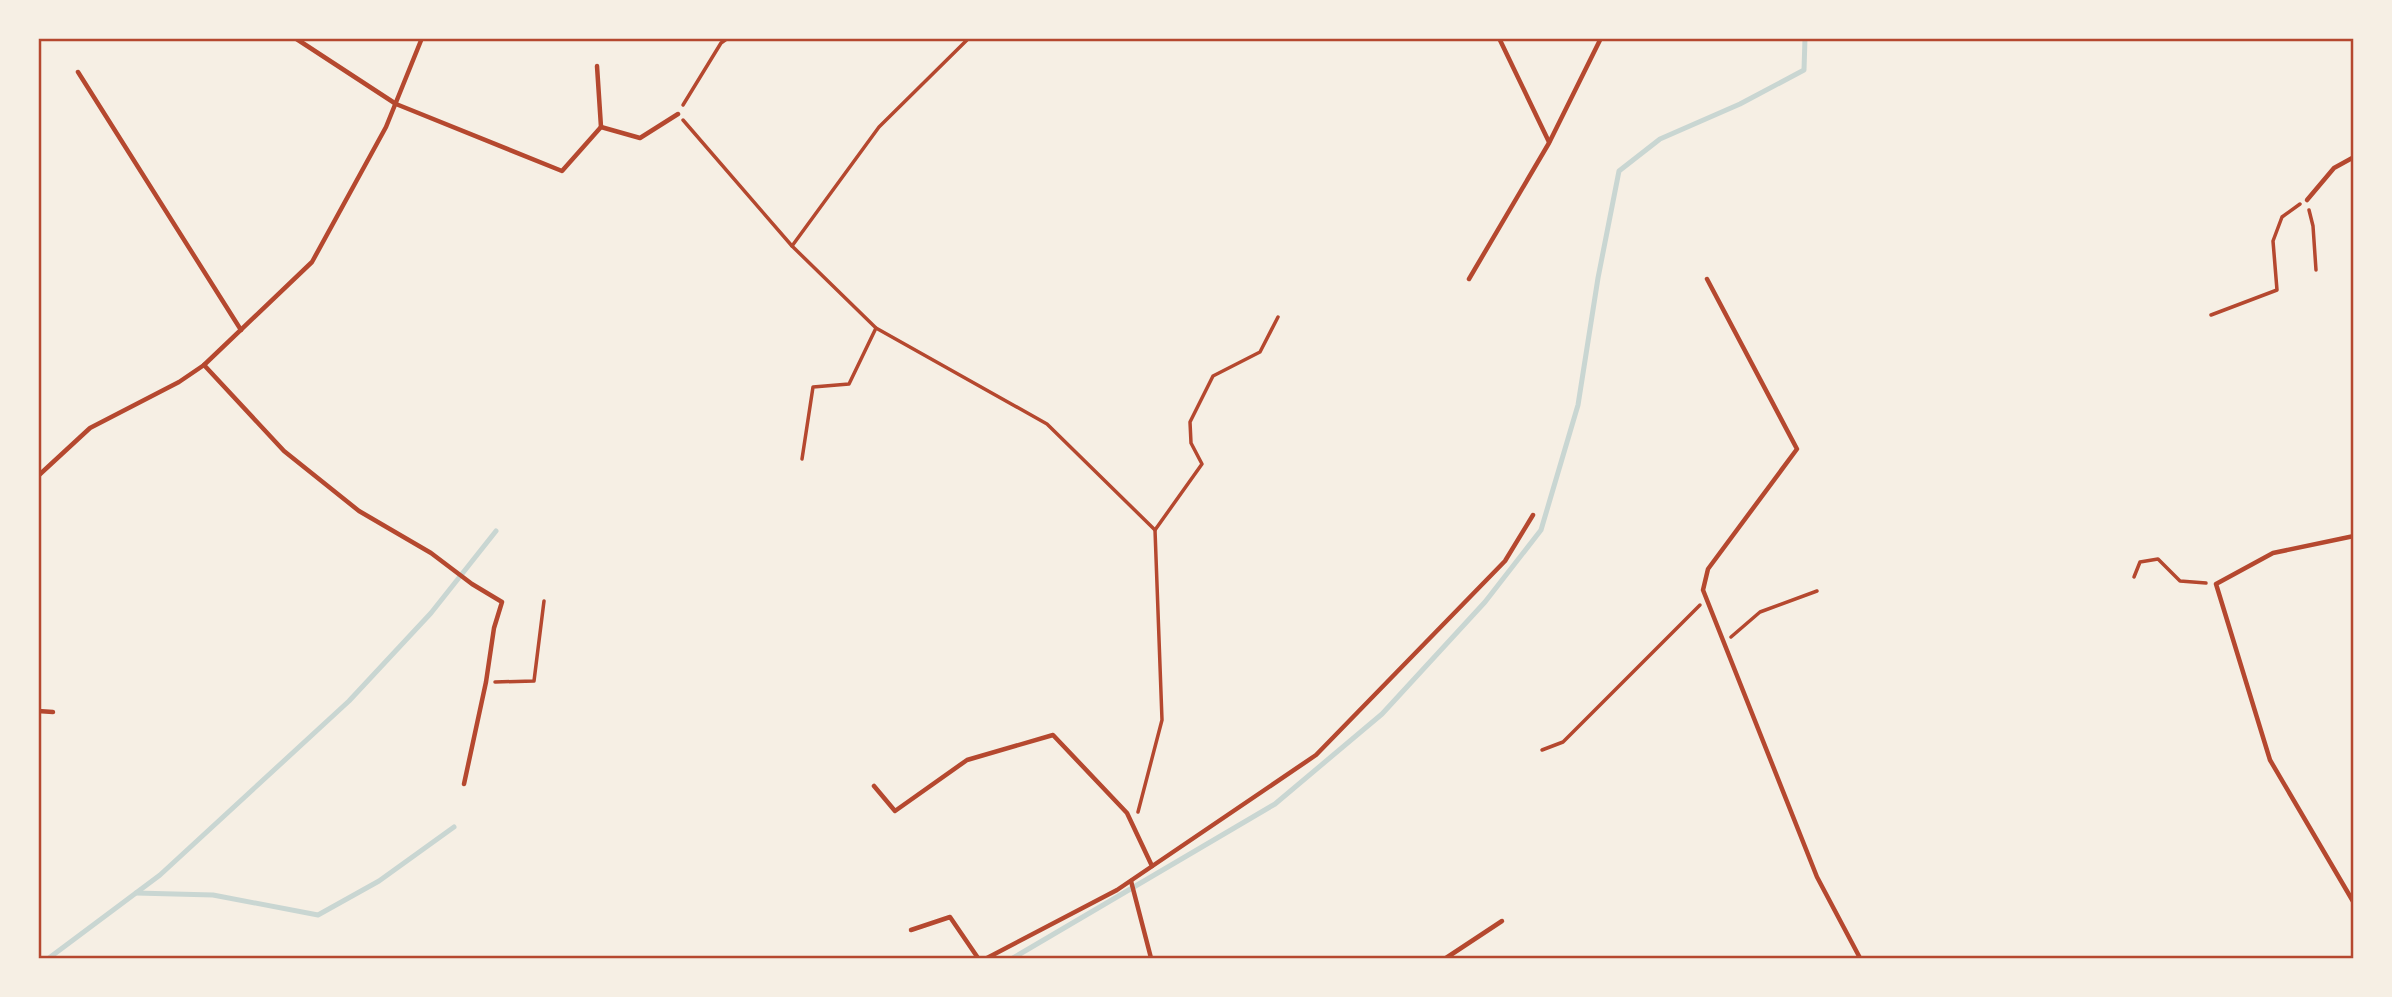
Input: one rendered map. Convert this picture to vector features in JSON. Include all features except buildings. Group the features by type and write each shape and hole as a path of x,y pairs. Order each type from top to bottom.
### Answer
{"lane":[{"path":"295,38 396,104 562,171 601,127 597,66"},
{"path":"38,476 90,428 179,382 204,365 312,261 386,127 422,38"},
{"path":"1499,38 1549,143"},
{"path":"1469,278 1549,143 1601,38"},
{"path":"78,72 241,330"},
{"path":"601,127 640,138 678,114"},
{"path":"2307,200 2334,168 2354,156"},
{"path":"1707,279 1797,449 1708,569 1703,590 1817,877 1860,958"},
{"path":"204,365 284,451 359,511 431,553 472,584 502,601 494,628 486,682 464,784"},
{"path":"987,958 1131,881 1315,755 1505,561 1534,515"},
{"path":"2354,536 2273,553 2216,584 2270,760 2354,903"},
{"path":"38,711 53,712"},
{"path":"874,786 895,811 967,760 1053,736 1127,813 1152,866"},
{"path":"1131,881 1152,958"},
{"path":"911,930 950,917 978,958"},
{"path":"1446,958 1502,921"}],"path":[{"path":"728,38 721,43 678,114 792,246 876,328 1047,424 1155,530"},
{"path":"792,246 879,127 969,38"},
{"path":"2211,315 2277,290 2273,241 2282,217 2307,200 2313,226 2316,270"},
{"path":"1134,828 1162,720 1155,530 1202,464 1191,443 1189,422 1213,376 1260,352 1278,317"},
{"path":"802,459 813,387 849,384 876,328"},
{"path":"2134,577 2140,562 2158,559 2180,581 2216,584"},
{"path":"1724,643 1760,612 1818,591"},
{"path":"1542,750 1563,742 1706,599"},
{"path":"486,682 534,681 544,601"}],"waterway":[{"path":"1013,958 1275,804 1382,714 1485,602 1541,530 1578,405 1598,278 1619,171 1660,139 1740,104 1804,70 1805,38"},
{"path":"49,958 160,875 349,701 431,613 496,531"},
{"path":"136,893 213,895 318,915 379,881 454,827"}]}
